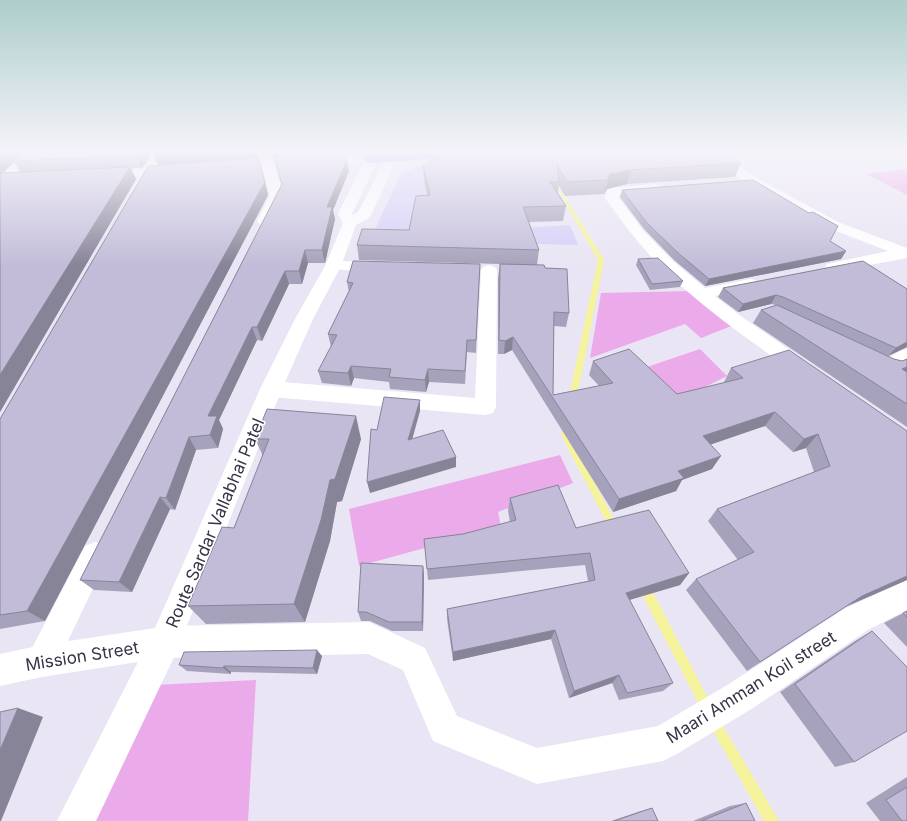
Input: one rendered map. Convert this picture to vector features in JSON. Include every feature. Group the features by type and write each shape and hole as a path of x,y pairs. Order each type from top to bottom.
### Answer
{"street":[{"path":"131,205 140,189"},
{"path":"256,237 277,195 276,189"},
{"path":"357,189 345,214 350,222 364,215 377,189"},
{"path":"645,189 617,191 612,193 612,198 638,233 667,264 701,294 735,321 818,379"},
{"path":"767,189 833,225 907,252"},
{"name":"Route Sardar Vallabhai Patel","path":"76,821 165,642 271,389 304,319 333,266 350,222"},
{"path":"815,271 907,252"},
{"path":"333,266 395,267"},
{"path":"271,389 485,407 489,270"},
{"path":"701,294 762,282"},
{"path":"735,321 757,315"},
{"path":"862,354 889,367 907,356"},
{"path":"42,662 106,534"},
{"name":"Maari Amman Koil street","path":"165,642 369,638 414,659 445,729 537,766 662,743 741,696 866,628 907,594"},
{"name":"Mission Street","path":"0,670 165,642"}],"shaded area":[{"path":"394,189 488,189 507,229 570,225 578,245 370,240"},
{"path":"896,189 907,189 907,195"},
{"path":"692,291 734,325 701,338 685,324 590,358 601,293"},
{"path":"700,349 727,376 675,402 641,369"},
{"path":"560,455 573,483 498,512 501,527 359,566 349,509"},
{"path":"256,680 248,821 87,821 154,685"}],"building":[{"path":"0,189 116,189 0,375"},
{"path":"134,189 261,189 27,611 0,615 0,419"},
{"path":"279,189 335,189 327,207 332,207 322,250 305,250 299,271 285,271 257,327 252,327 208,416 217,416 210,435 189,437 166,498 160,497 119,582 80,580"},
{"path":"429,189 555,189 566,206 523,207 539,250 357,245 362,229 409,230 416,196 430,195"},
{"path":"769,189 809,213 813,212 838,226 830,241 846,251 709,279 677,252 646,222 622,190"},
{"path":"658,258 683,281 652,284 638,259"},
{"path":"353,261 480,264 476,340 467,340 465,371 428,369 425,380 389,377 391,369 351,366 348,373 318,371 337,335 328,334 353,283 347,282"},
{"path":"863,261 907,289 907,342 896,348 783,297 776,295 743,304 723,288"},
{"path":"500,264 544,265 545,268 567,269 569,313 554,312 553,395 613,383 593,361 629,349 677,394 743,378 731,368 789,350 907,431 907,576 862,596 760,662 696,579 754,552 717,509 830,466 818,434 804,439 775,412 703,436 721,456 678,471 684,478 619,499 513,337 505,341 499,340"},
{"path":"777,305 894,359 902,361 907,359 907,367 902,369 907,372 907,404 761,310"},
{"path":"384,397 420,400 408,440 443,430 456,457 367,482 371,429 377,430"},
{"path":"267,409 356,416 335,479 330,480 321,520 294,604 188,606 222,527 234,528 269,439 255,439"},
{"path":"558,485 576,528 649,510 689,573 626,593 673,683 627,693 619,675 574,691 555,630 453,652 447,609 595,580 590,553 427,569 424,539 463,534 516,520 510,498"},
{"path":"361,563 423,566 422,622 389,622 366,612 358,612"},
{"path":"907,611 907,617 903,613"},
{"path":"872,631 907,667 907,731 854,762 795,684"},
{"path":"317,650 313,668 224,666 223,668 179,665 184,652"},
{"path":"18,708 0,750 0,712"},
{"path":"907,787 907,821 902,821 886,800"},
{"path":"746,803 755,821 701,821"},
{"path":"652,808 658,821 614,821"}],"waterway":[{"path":"559,189 601,260 572,401"},
{"path":"566,430 565,435 614,528"},
{"path":"643,585 708,710"},
{"path":"713,720 772,821"}]}
